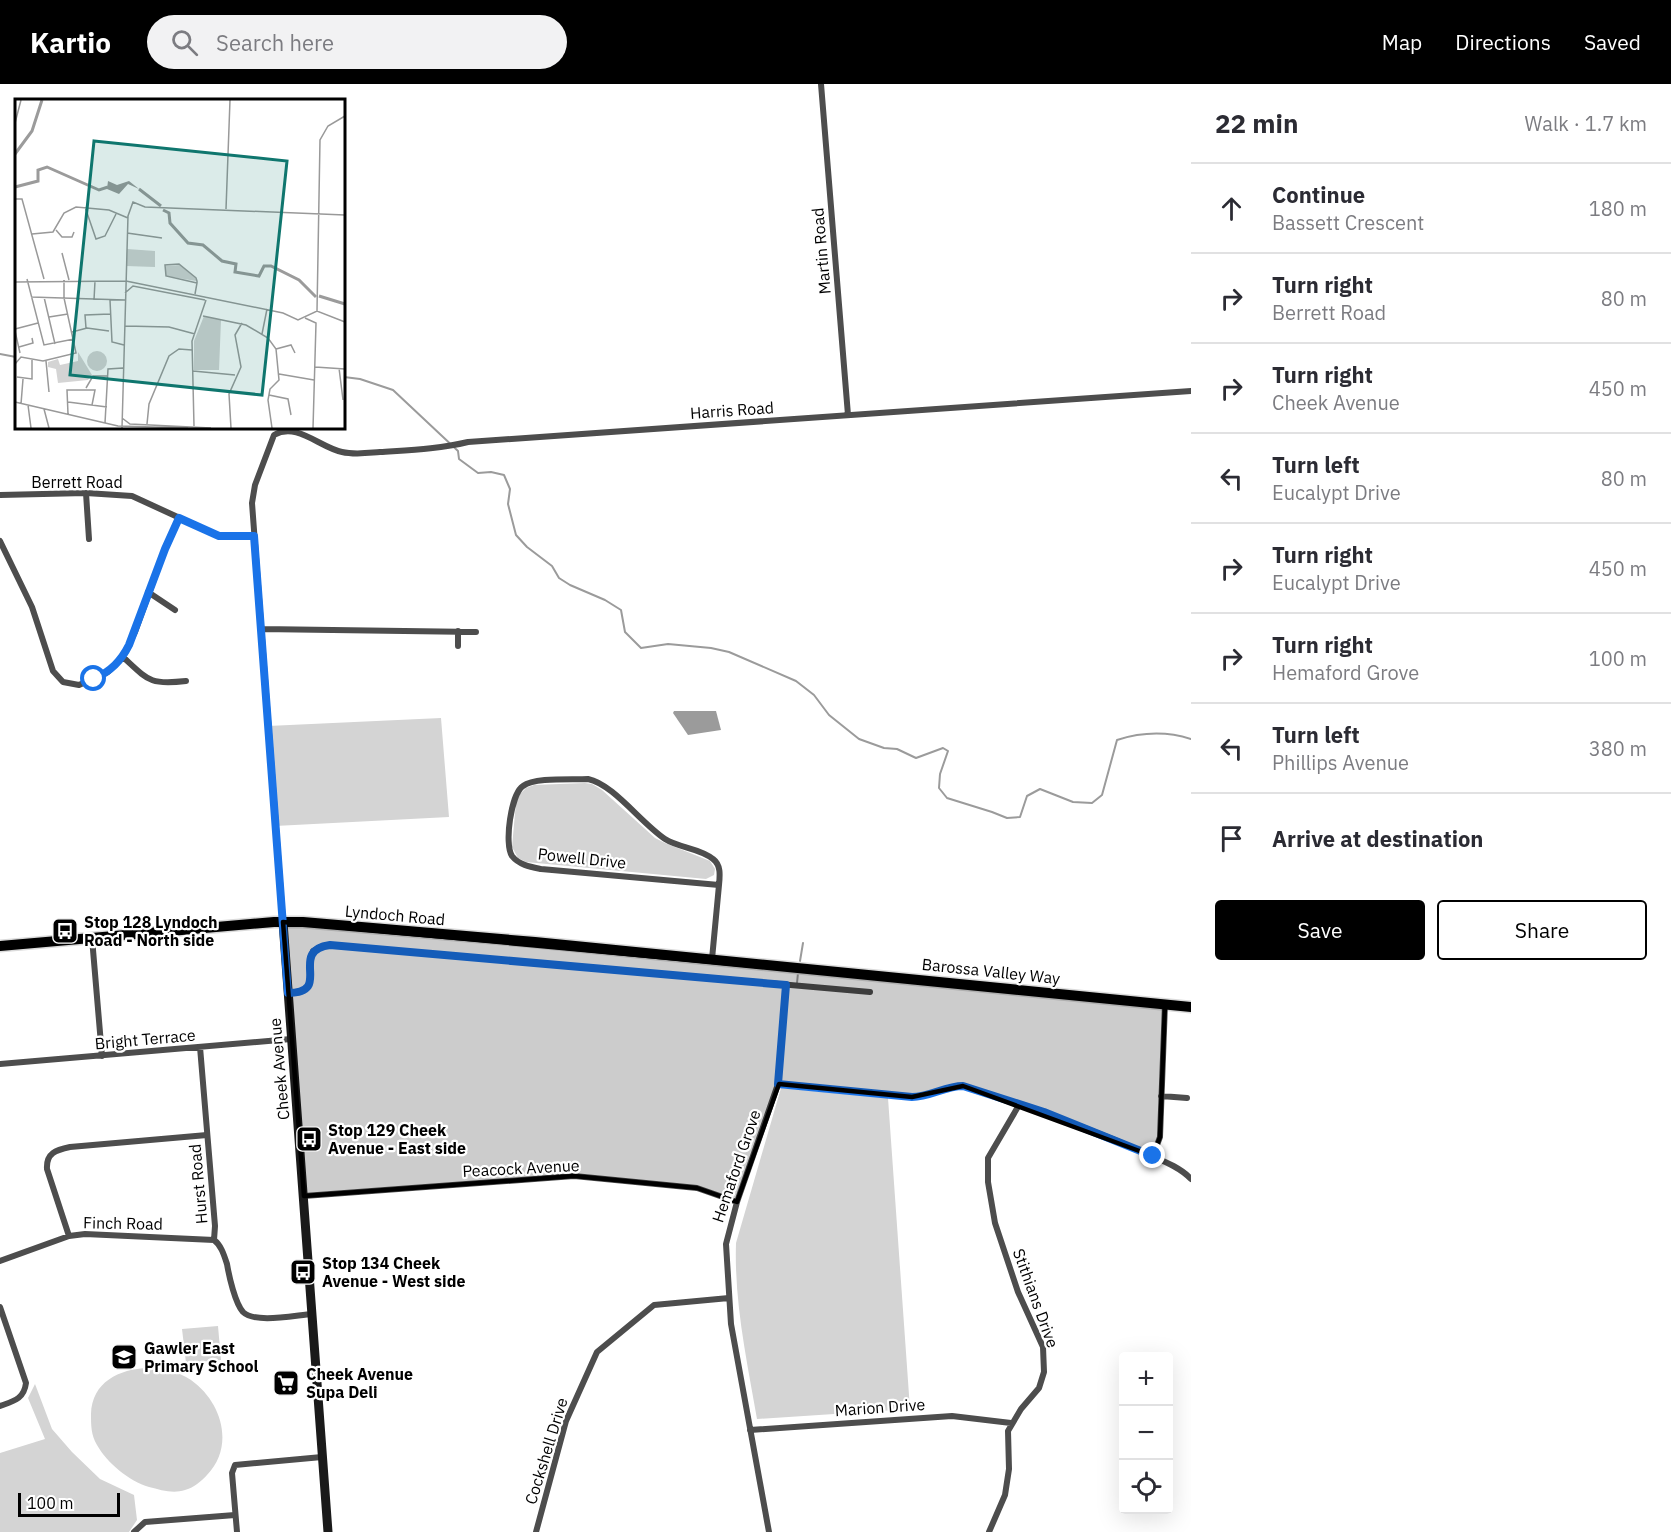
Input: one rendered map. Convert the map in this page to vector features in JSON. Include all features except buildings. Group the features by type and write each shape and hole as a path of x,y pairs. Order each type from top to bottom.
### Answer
{"main road":[{"name":"Lyndoch Road","path":"0,946 283,922 535,942 788,966"},
{"name":"Barossa Valley Way","path":"788,966 1191,1007"}],"street":[{"name":"Martin Road","path":"821,84 848,416"},
{"name":"Harris Road","path":"277,434 296,431 339,452 355,454 409,451 491,440 1191,391"},
{"name":"Cheek Avenue","path":"277,434 266,454 255,485 252,503 328,1532"},
{"name":"Berrett Road","path":"0,495 86,493 132,496 169,511 219,536 254,536"},
{"path":"86,493 89,539"},
{"path":"0,541 32,607 53,671 57,677 67,683 79,684 108,672 123,657 179,518"},
{"path":"148,592 175,610"},
{"path":"261,629 476,632"},
{"path":"458,631 458,646"},
{"path":"123,657 148,680 161,683 186,681"},
{"name":"Powell Drive","path":"712,959 719,885 718,866 711,857 667,841 641,821 607,787 596,781 588,779 534,782 521,787 514,798 509,848 513,857 524,865 542,869 719,885"},
{"path":"92,938 102,1056"},
{"path":"288,993 299,993 306,989 311,977 310,963 313,951 330,945 870,992"},
{"name":"Hemaford Grove","path":"769,1532 731,1324 726,1245 737,1202 778,1084 786,985"},
{"path":"1153,1156 1160,1137 1164,1004"},
{"name":"Bright Terrace","path":"0,1064 291,1039"},
{"name":"Hurst Road","path":"200,1047 216,1234 214,1240 222,1251 238,1305 244,1313 259,1318 312,1314"},
{"path":"778,1084 912,1097 963,1086 1044,1112 1108,1137 1167,1163 1191,1179"},
{"path":"1161,1096 1187,1098"},
{"name":"Stithians Drive","path":"1011,1423 1043,1379 1043,1347 1018,1292 995,1222 986,1162 1019,1105"},
{"path":"69,1236 47,1169 47,1161 52,1153 70,1147 207,1135"},
{"name":"Peacock Avenue","path":"304,1196 574,1176 697,1188 737,1202"},
{"name":"Finch Road","path":"0,1262 69,1236 92,1234 214,1240"},
{"name":"Cockshell Drive","path":"536,1532 566,1420 597,1352 654,1305 729,1298"},
{"path":"0,1310 26,1383 24,1393 20,1398 0,1406"},
{"name":"Marion Drive","path":"750,1430 952,1416 1011,1423"},
{"path":"989,1532 1005,1495 1009,1469 1008,1431 1011,1423"},
{"path":"237,1532 232,1473 236,1465 322,1458"},
{"path":"134,1532 145,1522 236,1515"}],"highlighted area":[{"path":"283,922 1165,1004 1160,1137 1153,1156 963,1086 912,1097 779,1084 737,1202 697,1188 574,1176 304,1196"}],"shaded area":[{"path":"674,711 716,711 721,730 688,735 673,713"},
{"path":"441,718 449,817 275,826 268,726"},
{"path":"585,783 602,790 655,838 710,861 715,869 714,875 706,879 526,862 518,858 512,847 516,802 520,794 526,788 534,785"},
{"path":"781,1088 888,1098 910,1409 757,1419 739,1309 736,1243"},
{"path":"218,1326 221,1360 186,1363 182,1329"},
{"path":"148,1368 181,1374 191,1380 211,1400 221,1425 221,1451 216,1463 203,1480 185,1490 176,1492 162,1490 134,1480 107,1458 94,1437 91,1414 96,1393 109,1379 117,1375"},
{"path":"35,1384 52,1429 72,1452 100,1479 134,1495 137,1520 129,1532 0,1532 0,1453 45,1439 28,1398"}],"waterway":[{"path":"0,354 15,357"},
{"path":"345,377 360,379 393,390 458,451 459,459 478,473 491,472 504,475 510,489 508,504 516,535 527,547 552,566 559,578 621,610 625,632 641,648 668,644 729,652 796,681 814,695 829,715 859,739 884,748 897,749 916,758 943,748 948,751 940,774 939,788 947,798 1007,818 1020,817 1027,796 1040,789 1073,802 1092,803 1102,795 1117,740 1154,733 1191,739"},
{"path":"800,961 803,943"},
{"path":"797,983 798,973"}],"place":[{"name":"Stop 128 Lyndoch Road - North side","path":"65,931"},
{"name":"Stop 129 Cheek Avenue - East side","path":"309,1139"},
{"name":"Stop 134 Cheek Avenue - West side","path":"303,1272"},
{"name":"Gawler East Primary School","path":"124,1357"},
{"name":"Cheek Avenue Supa Deli","path":"286,1383"}],"route":[{"path":"94,679 108,672 123,657 135,632 171,533 179,518 219,536 254,536 288,993 299,993 306,989 311,977 310,958 313,951 330,945 786,985 778,1084 912,1097 921,1097 955,1086 963,1086 1044,1112 1153,1156"}]}
